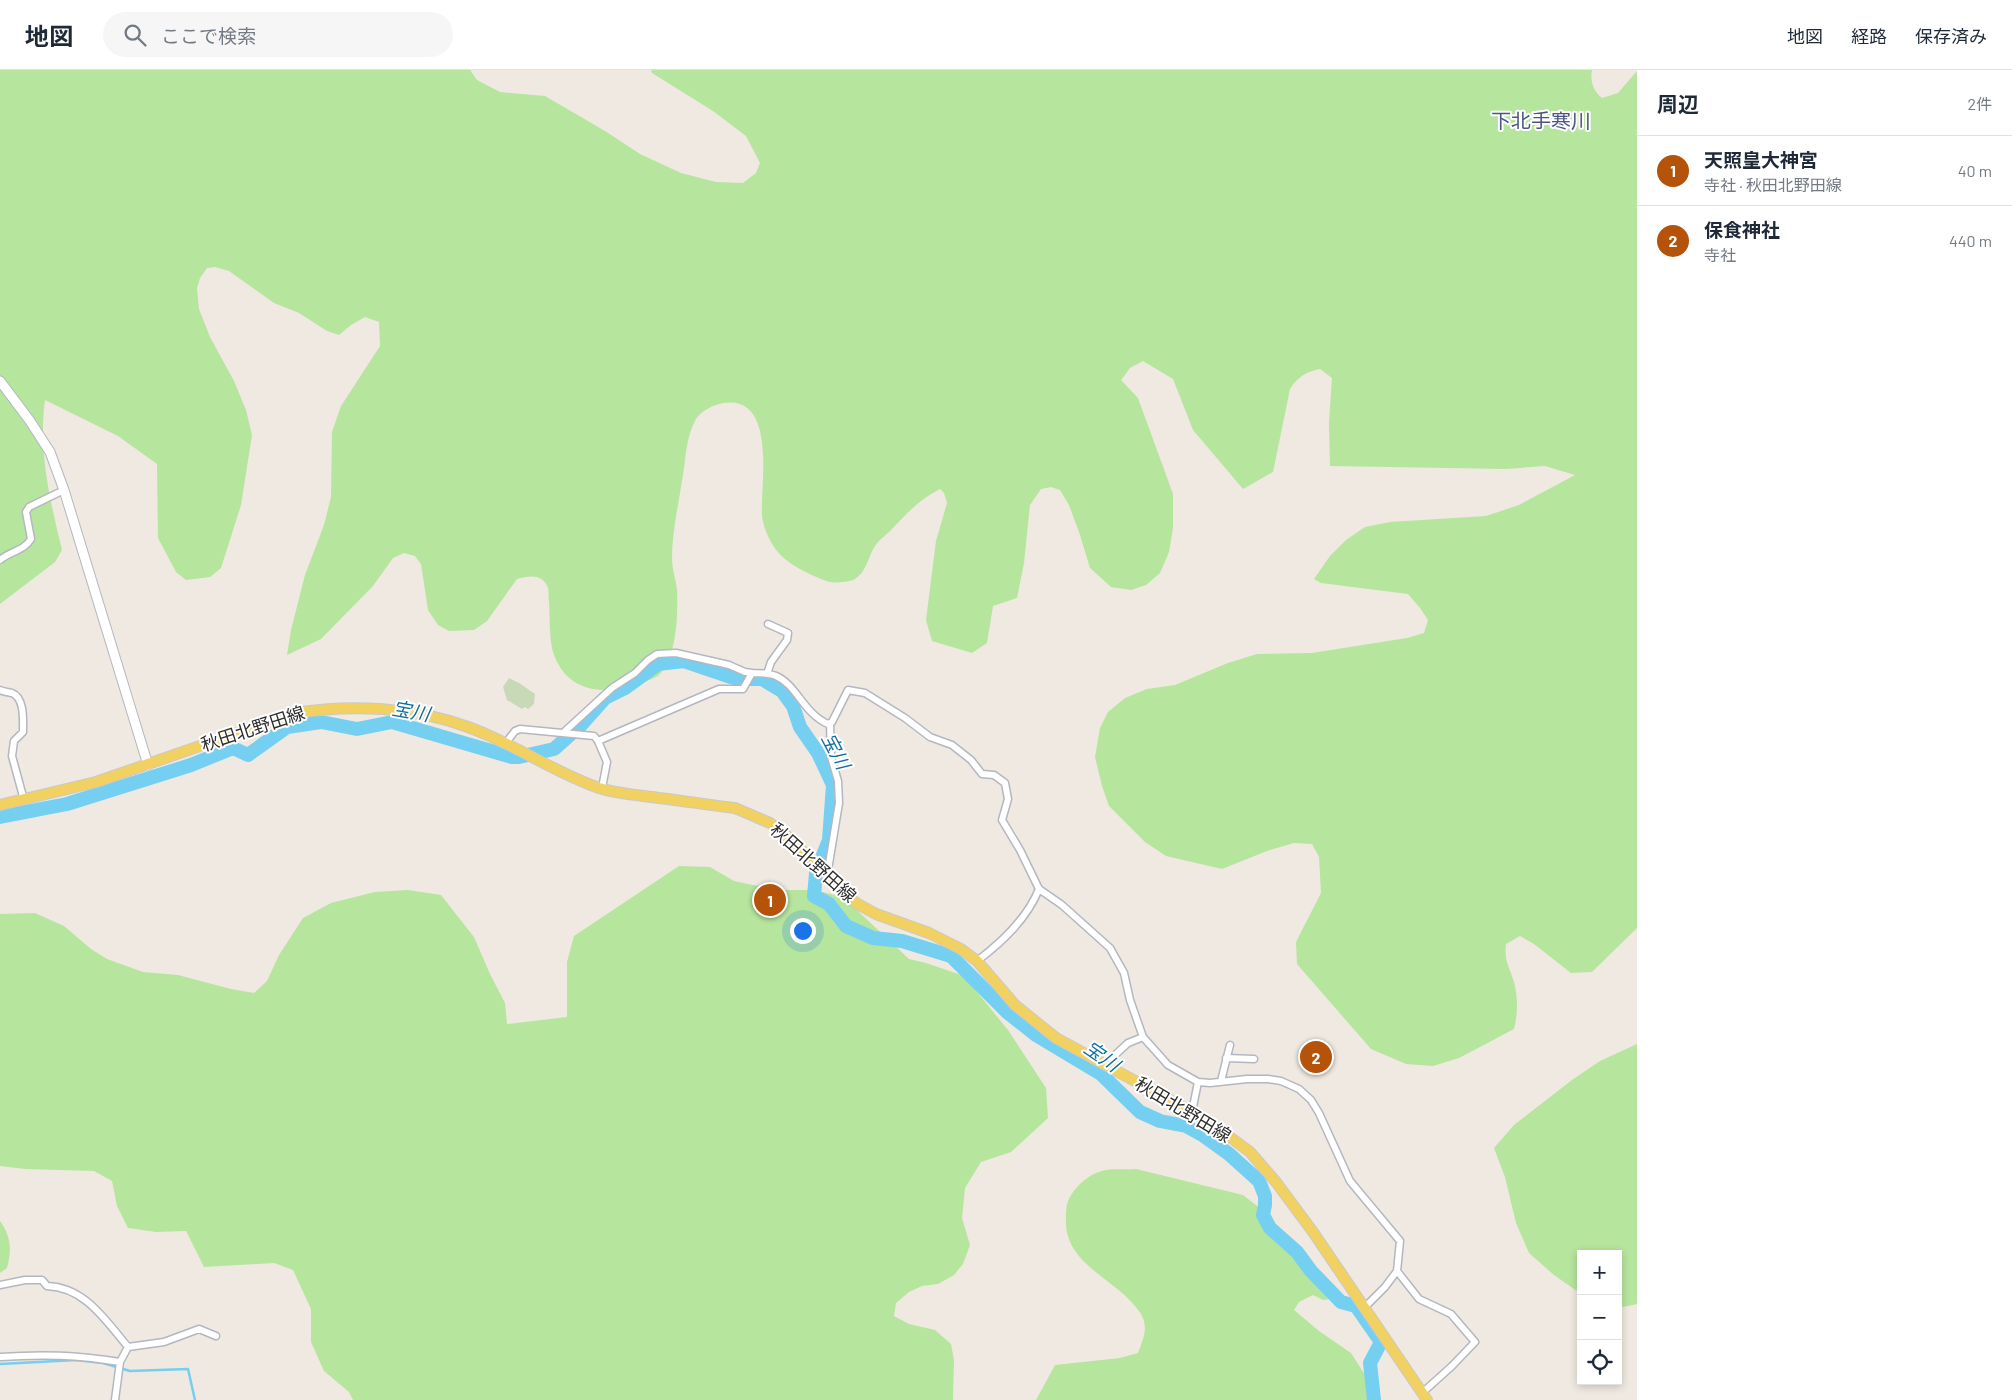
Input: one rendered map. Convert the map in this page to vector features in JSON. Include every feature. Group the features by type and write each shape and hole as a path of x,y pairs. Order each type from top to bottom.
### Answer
{"main road":[{"name":"秋田北野田線","path":"0,806 96,782 295,713 350,708 435,716 469,727 573,778 602,788 624,794 734,808 752,814 777,828 856,903 876,914 950,942 977,961 1015,1005 1056,1038 1192,1112 1250,1152 1292,1204 1365,1307 1424,1397"}],"street":[{"path":"0,381 50,452 64,490 148,765"},
{"path":"0,560 6,554 27,545 31,539 26,520 26,512 29,507 64,490"},
{"path":"767,674 771,662 787,640 788,632 768,624"},
{"path":"565,733 612,688 636,673 648,660 657,654 676,653 729,665 751,674 775,675 787,685 818,719 828,724 830,723"},
{"path":"598,741 719,689 743,689 751,674"},
{"path":"0,690 13,694 19,699 23,732 14,741 12,756 24,800"},
{"path":"825,873 839,803 838,781 831,757 830,723 839,710 848,690 865,693 905,718 930,737 952,745 971,760 982,774 994,775 1005,783 1008,799 1002,820 1020,850 1039,889 1062,905 1110,948 1124,973 1130,1000 1143,1037 1168,1066 1198,1082 1210,1083 1268,1079 1281,1081 1299,1090 1311,1100 1338,1152 1350,1181 1400,1241 1397,1271 1385,1287 1365,1307"},
{"path":"510,746 515,731 520,729 594,736 607,762 602,788"},
{"path":"977,961 1012,932 1034,901 1039,889"},
{"path":"1104,1064 1128,1043 1143,1037"},
{"path":"1221,1081 1230,1045"},
{"path":"1226,1058 1254,1059"},
{"path":"1192,1112 1198,1082"},
{"path":"1397,1271 1419,1299 1451,1314 1475,1342 1424,1397"},
{"path":"0,1285 25,1280 42,1280 48,1286 56,1286 80,1297 98,1310 128,1347"},
{"path":"128,1347 164,1342 199,1329 216,1336"},
{"path":"115,1400 120,1362 128,1347"},
{"path":"0,1357 47,1354 92,1357 120,1362"}],"green space":[{"path":"0,70 470,70 477,80 500,92 545,96 640,154 681,173 716,182 743,183 756,173 760,163 746,136 713,111 652,73 651,70 1592,70 1593,86 1602,98 1618,93 1637,71 1637,928 1592,972 1571,973 1534,944 1520,936 1506,944 1506,959 1514,982 1517,1000 1514,1029 1459,1058 1433,1066 1406,1064 1371,1049 1297,964 1296,942 1321,893 1319,857 1312,844 1294,843 1267,851 1222,869 1166,856 1145,842 1109,806 1095,757 1100,728 1108,712 1125,698 1147,689 1175,685 1228,663 1257,654 1312,653 1407,638 1424,633 1428,620 1408,594 1321,583 1314,579 1330,556 1346,540 1365,527 1390,522 1486,516 1519,505 1575,475 1545,466 1506,469 1330,466 1329,422 1332,378 1320,369 1302,376 1290,389 1273,472 1243,489 1193,430 1173,379 1143,361 1130,368 1121,380 1138,398 1173,494 1173,528 1169,552 1160,573 1146,585 1131,590 1111,587 1090,568 1069,505 1060,490 1051,487 1041,489 1030,505 1024,563 1017,598 993,606 987,643 972,653 932,641 926,620 936,541 947,503 944,493 940,489 914,507 878,542 861,574 851,581 830,582 805,572 789,562 771,542 762,516 762,445 759,427 752,413 740,404 723,403 711,407 701,413 696,419 692,426 686,450 672,548 672,562 677,590 677,611 675,634 670,656 666,666 654,678 630,686 603,690 578,684 568,677 559,666 553,652 548,590 543,580 535,577 517,579 487,621 474,630 449,631 438,625 428,610 421,564 415,556 404,553 393,558 373,586 321,639 287,655 291,630 305,575 324,525 331,497 332,432 341,406 380,346 379,322 365,317 339,335 327,331 299,313 274,303 229,271 215,267 207,268 200,278 197,288 199,309 210,337 234,381 246,410 252,435 241,505 221,568 210,577 186,580 176,572 158,538 157,464 118,436 45,400 43,438 46,475 62,550 55,562 0,604"},
{"path":"509,678 535,694 534,704 528,709 525,707 522,709 507,700 503,687"},
{"path":"679,866 710,867 734,881 777,890 814,890 843,897 909,959 964,976 1008,1030 1046,1088 1048,1118 1011,1152 981,1162 965,1188 962,1218 970,1245 963,1264 954,1275 938,1284 922,1286 909,1292 896,1303 894,1316 909,1324 935,1330 951,1344 954,1360 953,1400 353,1400 349,1392 324,1371 311,1342 311,1309 293,1270 274,1263 204,1267 186,1231 156,1232 128,1228 117,1206 112,1181 94,1171 25,1169 0,1166 0,914 35,913 64,926 91,949 107,959 143,972 178,975 254,993 267,981 279,955 303,918 331,903 375,892 408,890 441,895 474,937 505,1003 507,1024 567,1017 567,962 574,936"},
{"path":"1637,1044 1637,1304 1623,1307 1622,1250 1577,1250 1577,1291 1554,1275 1529,1253 1516,1223 1505,1177 1494,1148 1514,1125 1600,1061"},
{"path":"1136,1169 1243,1195 1266,1213 1312,1272 1334,1291 1331,1299 1323,1300 1313,1295 1299,1302 1294,1310 1319,1331 1351,1353 1381,1400 1036,1400 1055,1365 1120,1358 1138,1353 1145,1329 1141,1314 1120,1291 1095,1271 1074,1249 1068,1235 1066,1219 1066,1207 1070,1197 1079,1185 1088,1178 1106,1170"},
{"path":"0,1221 10,1243 10,1255 7,1268 0,1273"}],"waterway":[{"name":"宝川","path":"0,817 67,804 191,765 233,748 248,755 287,727 321,722 357,729 392,722 512,757 519,757 554,749 580,726 605,698 625,688 658,664 684,661 737,679 762,679 782,691 793,706 800,727 818,753 833,785 829,840 816,873 814,896 829,904 846,926 873,938 902,941 951,956 1007,1012 1036,1035 1101,1074 1140,1112 1160,1121 1186,1126 1229,1154 1259,1181 1265,1196 1263,1215 1270,1228 1297,1252 1311,1271 1341,1302 1356,1306 1381,1342 1370,1363 1374,1400"},
{"path":"0,1364 76,1360 103,1363 130,1371 188,1369 195,1400"}],"place":[{"name":"天照皇大神宮","path":"770,900"},
{"name":"保食神社","path":"1316,1057"}],"district":[{"name":"下北手寒川","path":"1541,121"}]}
